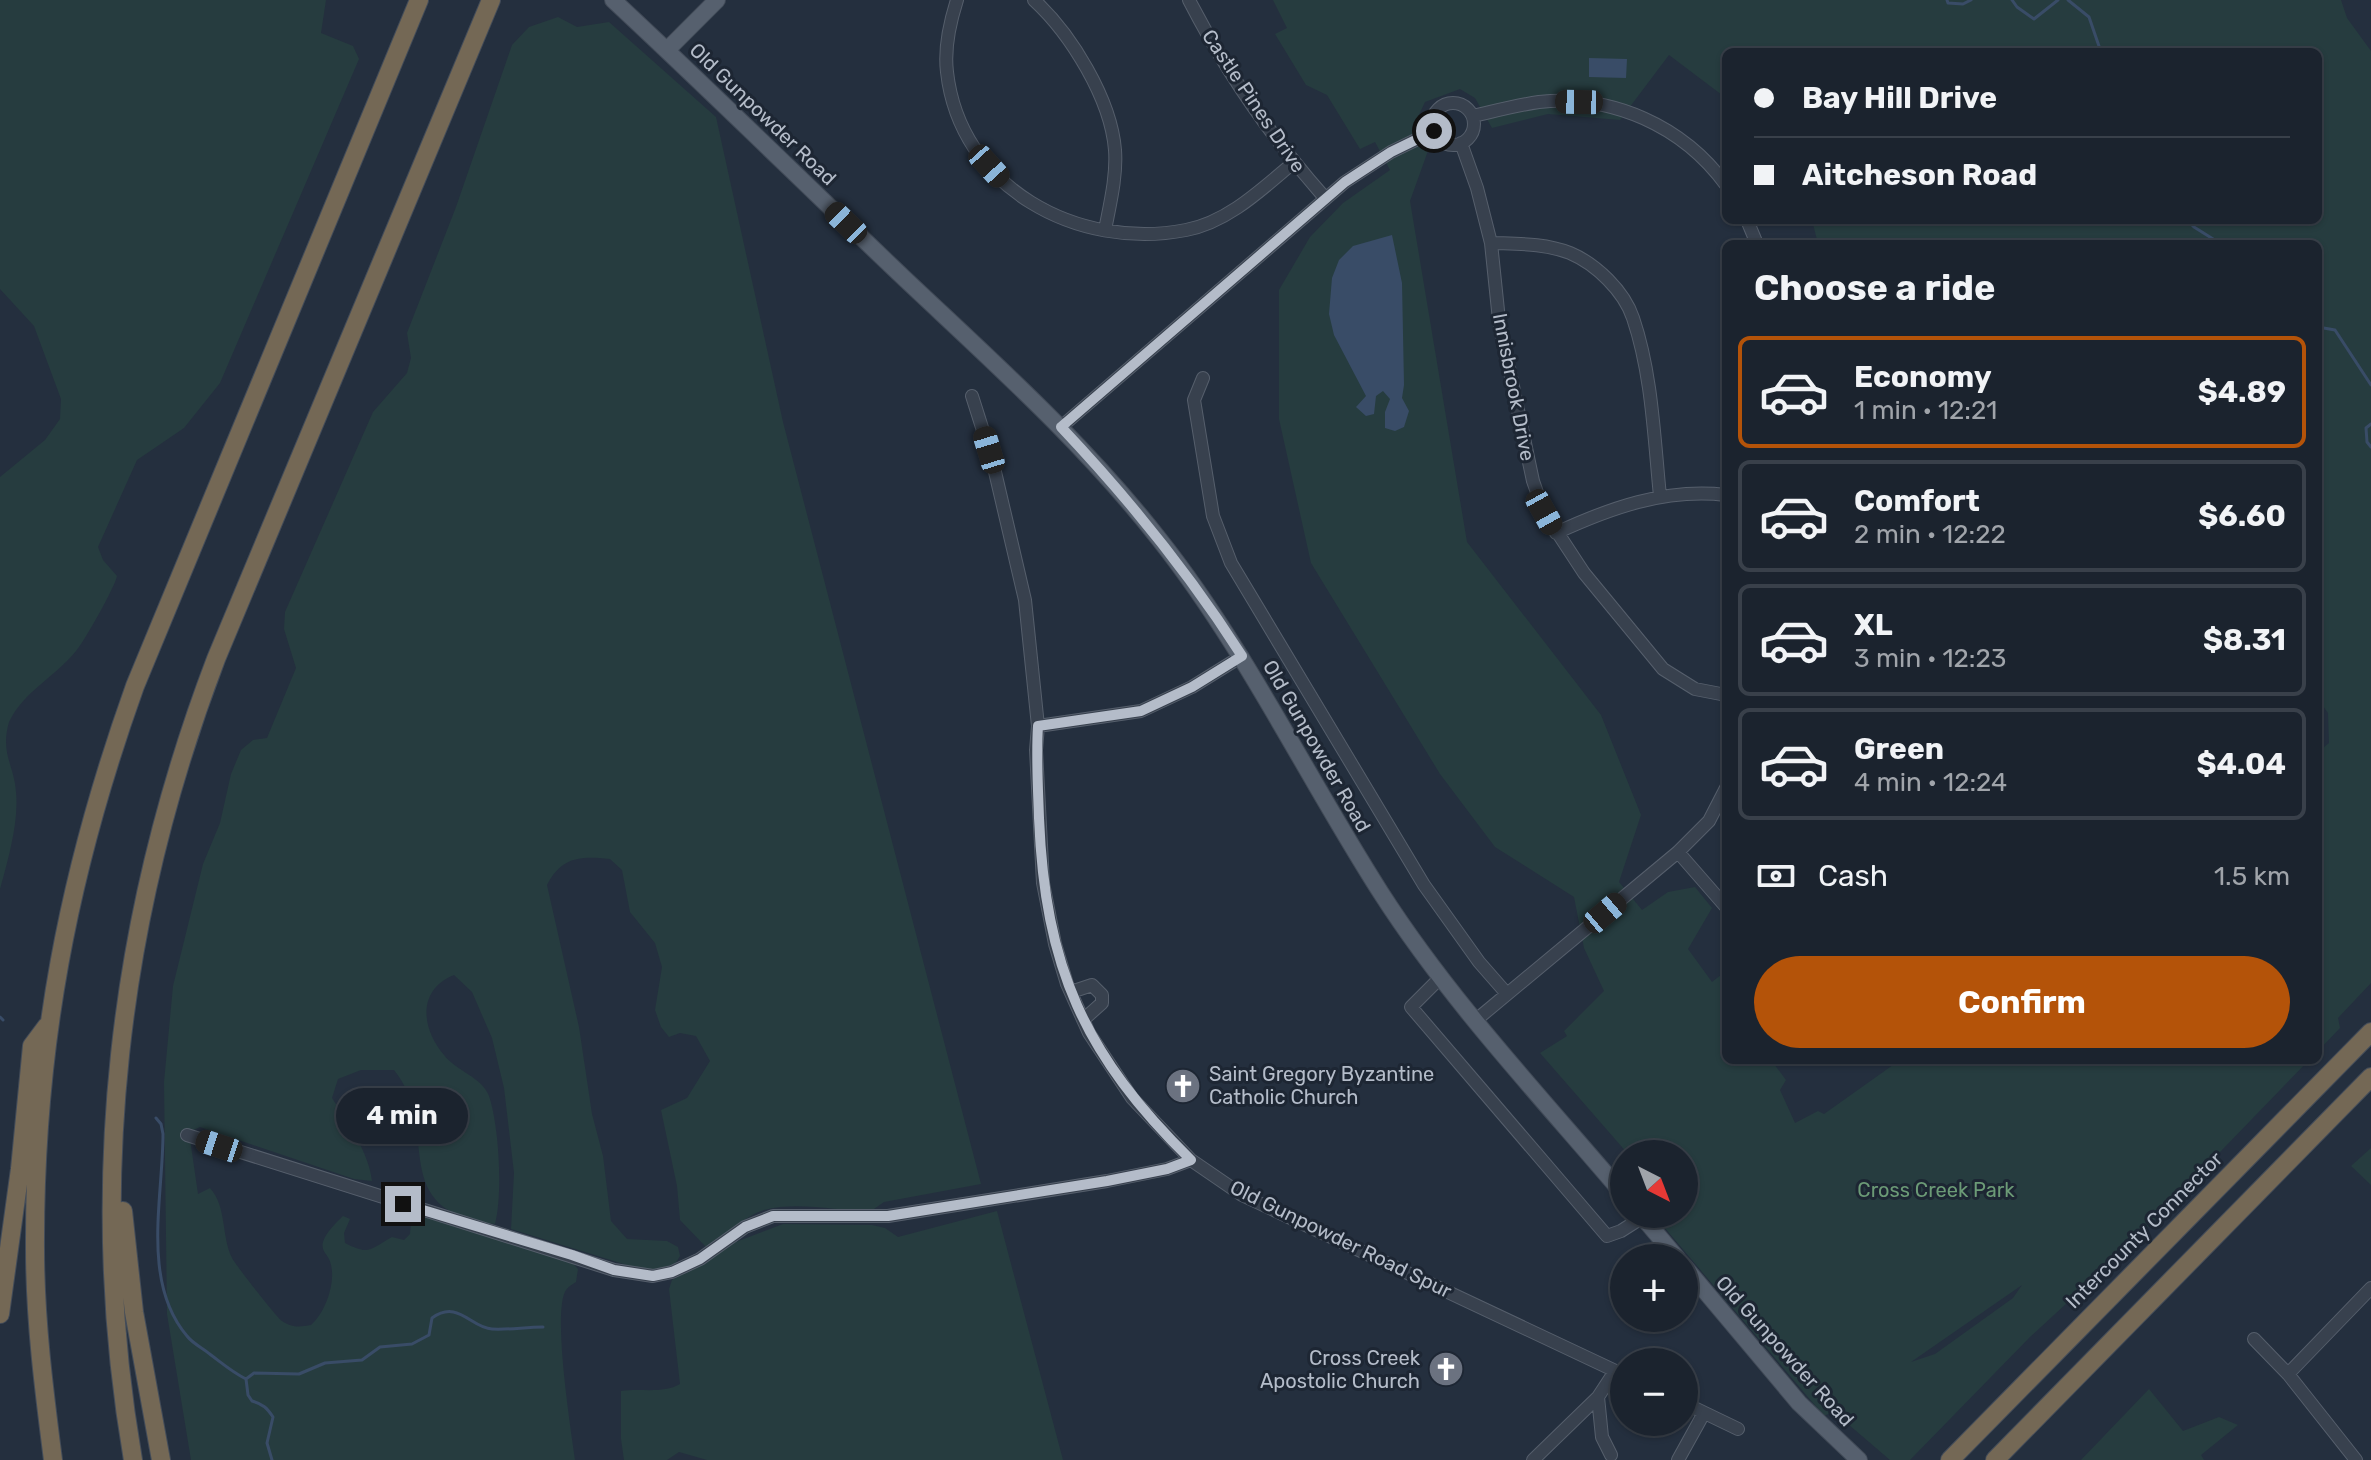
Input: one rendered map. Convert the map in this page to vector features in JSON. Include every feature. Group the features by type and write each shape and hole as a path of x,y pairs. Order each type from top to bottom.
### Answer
{"highway":[{"path":"53,1460 38,1323 36,1170 49,1024 67,914 81,856 96,798 126,711 419,0"},
{"path":"133,1460 122,1385 113,1256 112,1177 120,1052 129,977 147,879 197,709 491,0"},
{"path":"0,1314 20,1169 32,1046 49,1024"},
{"name":"Intercounty Connector","path":"1950,1460 2371,1032"},
{"path":"120,1052 121,1177 127,1258 145,1384 161,1460"},
{"path":"1995,1460 2371,1077"}],"main road":[{"name":"Old Gunpowder Road","path":"613,0 1061,427 1108,477 1158,537 1242,656 1363,864 1441,977 1610,1178"},
{"path":"667,50 717,0"},
{"path":"1651,1228 1665,1244"},
{"name":"Old Gunpowder Road","path":"1698,1283 1799,1403 1859,1460"}],"street":[{"path":"957,0 946,70 953,102 968,137 1001,179 1032,205 1066,222 1145,234 1189,230 1211,222 1252,197 1293,163"},
{"path":"1034,0 1060,29 1085,67 1108,113 1116,152 1105,230"},
{"name":"Castle Pines Drive","path":"1189,0 1222,60 1293,163 1325,198"},
{"path":"1473,116 1539,102 1610,106 1670,132 1703,157 1722,180"},
{"path":"1446,104 1459,104 1473,116 1471,135 1461,143 1454,145 1442,141 1434,131 1436,112 1446,104"},
{"path":"1061,427 1325,198 1391,152 1434,131"},
{"name":"Innisbrook Drive","path":"1461,143 1491,243 1499,320 1533,481 1544,512 1584,573 1663,669 1695,689 1722,694"},
{"path":"1491,243 1541,244 1572,254 1618,290 1633,316 1649,387 1660,496"},
{"path":"1203,378 1194,400 1213,516 1231,563 1424,885 1479,962 1507,994"},
{"name":"Old Gunpowder Road Spur","path":"972,396 992,459 1025,600 1038,726 1036,750 1043,883 1055,944 1083,1020 1117,1078 1191,1160 1242,1195 1610,1368"},
{"path":"1556,533 1612,509 1660,496 1722,495"},
{"path":"1038,726 1141,711 1192,687 1242,656"},
{"path":"1476,1020 1678,852 1709,821 1722,796"},
{"path":"1678,852 1722,902"},
{"path":"1441,977 1411,1007 1607,1236 1625,1228"},
{"path":"1071,992 1092,985 1102,995 1102,1003 1083,1020"},
{"path":"187,1135 614,1270 653,1276 672,1272 700,1259 745,1227 773,1216 888,1216 1107,1181 1167,1169 1191,1160"},
{"path":"2288,1374 2371,1288"},
{"path":"2254,1339 2288,1374 2356,1460"},
{"path":"1533,1460 1610,1384"},
{"path":"1598,1397 1602,1437 1611,1455"},
{"path":"1698,1410 1738,1429"},
{"path":"1678,1460 1704,1413"}],"green space":[{"path":"0,0 326,0 321,33 353,46 359,59 220,383 184,428 137,460 98,547 103,560 117,576 105,602 76,651 23,701 9,722 6,742 17,804 0,889 0,477 45,440 60,419 61,399 34,326 0,289"},
{"name":"Cross Creek Park","path":"1273,0 2341,0 2347,18 2371,51 2371,983 2338,1018 2340,1028 2322,1047 2322,749 2329,743 2328,713 2322,705 2322,240 1817,240 1813,224 2322,224 2322,48 1722,48 1722,95 1669,55 1620,120 1548,114 1492,128 1475,98 1460,89 1425,102 1417,119 1429,148 1410,201 1467,542 1601,715 1641,815 1619,882 1642,910 1668,892 1695,887 1712,908 1688,949 1712,982 1722,974 1722,1064 1774,1064 1786,1080 1780,1090 1795,1123 1818,1111 1824,1114 1894,1064 2305,1064 2133,1242 2030,1337 1910,1460 1890,1460 1841,1418 1844,1407 1824,1416 1698,1267 1698,1244 1678,1244 1665,1228 1698,1228 1698,1140 1616,1140 1540,1053 1567,1036 1564,1031 1604,991 1584,948 1574,897 1495,847 1440,774 1311,563 1279,419 1279,290 1310,237 1343,203 1390,170 1375,142 1360,149 1327,95 1306,85 1275,34 1287,28","holes":["2022,1285 2013,1298 1935,1354 1911,1362"]},
{"path":"558,17 577,27 609,22 716,117 783,422 981,1184 884,1202 871,1211 777,1207 748,1217 706,1247 680,1220 677,1186 661,1110 687,1098 710,1061 696,1036 680,1033 669,1037 661,1027 655,1010 662,967 655,943 630,912 622,870 610,859 573,860 559,868 547,885 579,1027 592,1114 603,1156 611,1221 627,1239 667,1241 678,1247 680,1256 675,1264 649,1272 511,1229 514,1173 504,1088 492,1038 472,992 454,975 434,990 426,1010 427,1022 444,1055 481,1084 489,1096 499,1160 495,1224 461,1216 439,1203 427,1185 408,1093 394,1070 361,1070 338,1079 332,1098 362,1148 372,1181 354,1179 200,1127 189,1132 198,1194 210,1188 222,1212 232,1258 272,1311 289,1325 311,1325 326,1303 332,1276 323,1242 343,1216 350,1219 344,1233 345,1243 365,1250 392,1237 404,1240 410,1234 411,1223 418,1213 571,1261 578,1269 576,1282 566,1290 561,1321 575,1460 191,1460 167,1314 164,1082 173,986 203,864 220,823 231,774 241,750 253,740 267,738 296,668 284,629 285,612 373,412 407,373 411,358 407,333 456,207 512,45 529,27"},
{"path":"2371,1148 2371,1185 2351,1166"},
{"path":"997,1211 1063,1460 707,1460 679,1452 667,1460 624,1460 621,1391 660,1390 680,1384 669,1289 672,1280 711,1259 728,1245 783,1224 872,1225 885,1228 898,1237"},
{"path":"2149,1389 2183,1431 2219,1417 2238,1425 2201,1455 2204,1460 2081,1460"}],"water":[{"path":"1589,58 1627,59 1626,78 1589,77"},
{"path":"1392,235 1402,283 1402,398 1409,411 1404,427 1395,431 1385,428 1385,412 1390,399 1383,391 1376,396 1374,414 1366,416 1356,407 1366,396 1334,335 1329,314 1332,278 1339,260 1353,246"}],"waterway":[{"path":"1947,0 1948,3 1963,4 1971,0"},
{"path":"2012,0 2034,19 2058,0"},
{"path":"2068,0 2089,17 2100,48"},
{"path":"2191,224 2215,240"},
{"path":"2322,328 2335,330 2371,385"},
{"path":"2371,424 2366,428 2367,442 2371,447"},
{"path":"0,1017 3,1020"},
{"path":"156,1118 163,1134 158,1239 164,1291 173,1314 189,1339 246,1379 252,1401 264,1407 273,1417 267,1443 272,1460"},
{"path":"246,1379 254,1373 299,1374 325,1363 362,1360 380,1347 412,1344 429,1335 432,1318 441,1313 457,1313 492,1329 543,1327"}],"place":[{"name":"Saint Gregory Byzantine Catholic Church","path":"1183,1086"},
{"name":"Cross Creek Apostolic Church","path":"1446,1369"}],"route":[{"path":"403,1204 614,1270 653,1276 672,1272 700,1259 745,1227 773,1216 888,1216 1037,1194 1167,1169 1191,1160 1117,1078 1089,1033 1067,984 1055,944 1043,883 1036,750 1038,726 1141,711 1192,687 1242,656 1158,537 1061,427 1345,182 1391,152 1434,131"}]}
